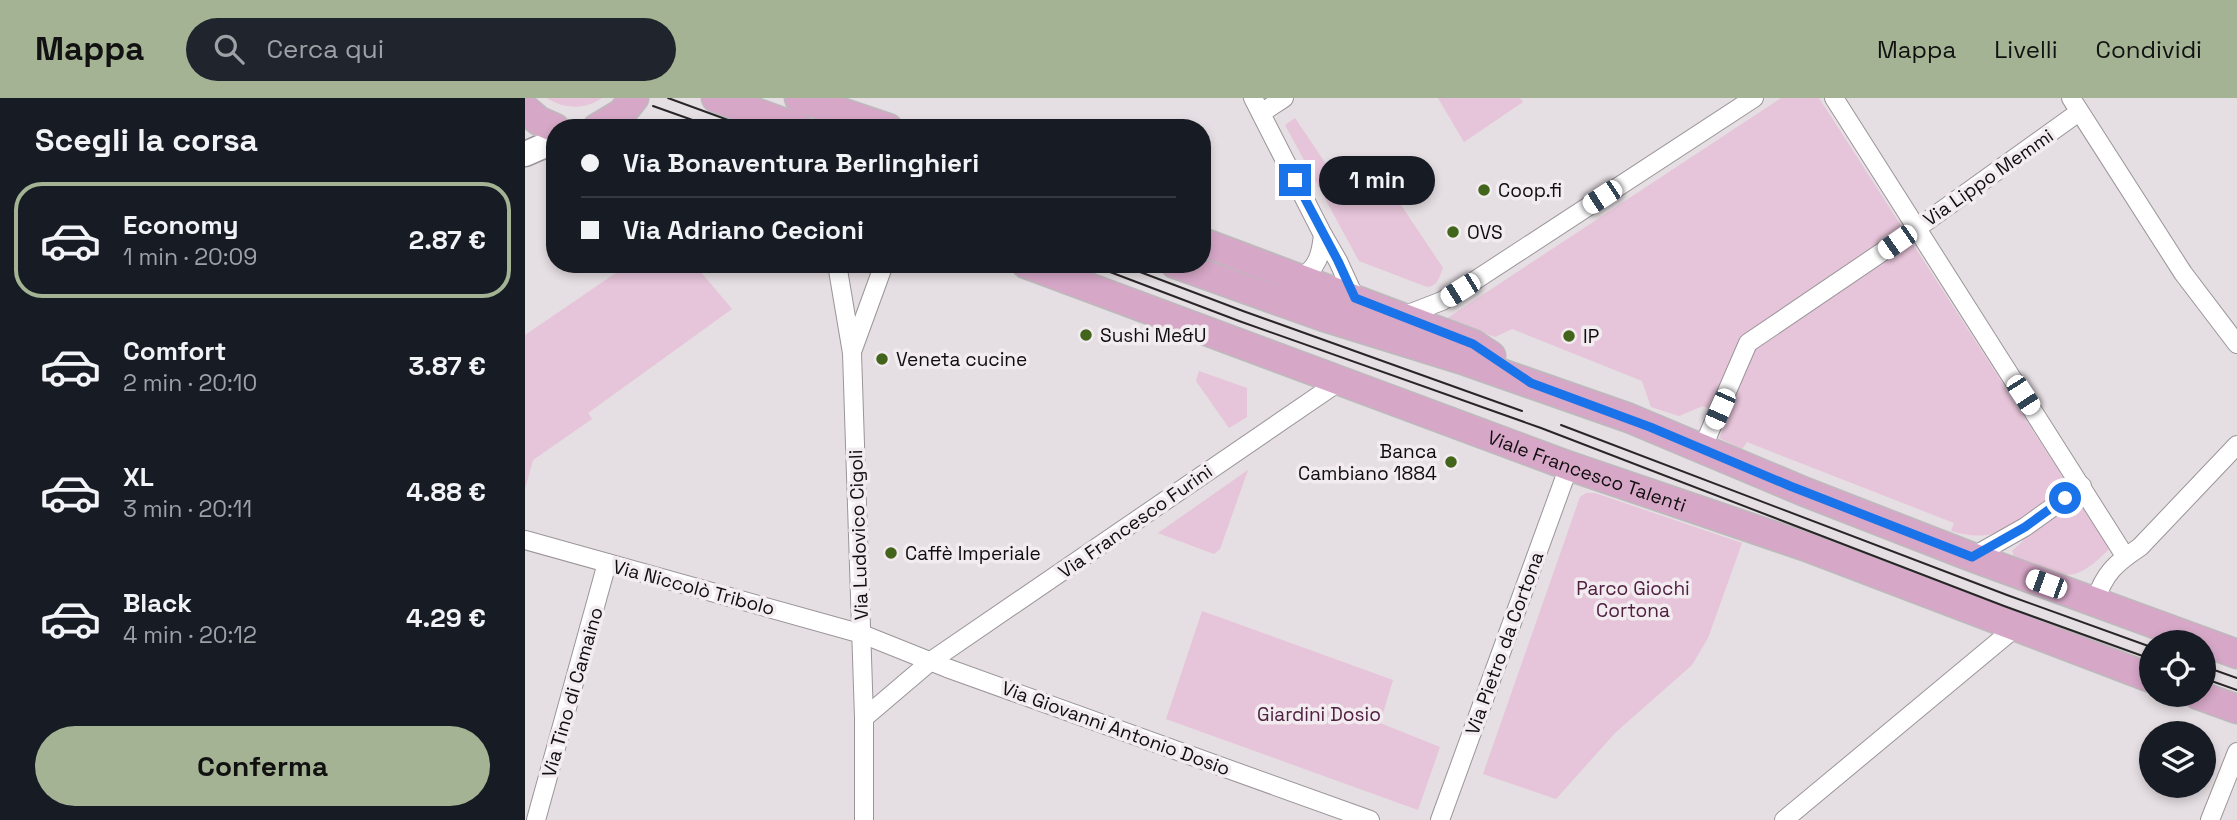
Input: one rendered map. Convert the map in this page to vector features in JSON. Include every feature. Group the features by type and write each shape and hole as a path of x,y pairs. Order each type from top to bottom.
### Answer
{"main road":[{"path":"612,119 622,113 634,98"},
{"path":"716,98 774,119"},
{"path":"799,98 861,119"},
{"path":"525,109 546,124"},
{"path":"525,154 546,145"},
{"path":"1211,245 1473,344 1531,383"},
{"name":"Viale Francesco Talenti","path":"1050,273 1569,466 1807,547 2139,673"},
{"path":"1200,273 1629,418 1795,488 1972,557 2237,653"},
{"path":"2216,701 2237,709"}],"street":[{"path":"1285,98 1257,105 1355,298"},
{"path":"1403,316 1451,296 1729,104 1754,98"},
{"path":"1834,98 2125,556"},
{"path":"2075,105 2091,126 2183,273 2237,344"},
{"name":"Via Lippo Memmi","path":"1702,449 1748,343 1916,229 2075,105"},
{"path":"1300,277 1311,271 1318,259 1322,235"},
{"name":"Via Ludovico Cigoli","path":"839,273 852,353 865,718 864,820"},
{"name":"Via Ludovico Cigoli","path":"852,353 881,273"},
{"name":"Via Francesco Furini","path":"931,661 1340,381"},
{"path":"2095,602 2104,578 2125,556 2140,547 2237,444"},
{"name":"Via Pietro da Cortona","path":"1440,820 1569,466"},
{"path":"1972,557 2025,527 2082,486"},
{"name":"Via Niccolò Tribolo","path":"525,540 862,634"},
{"name":"Via Tino di Camaino","path":"535,820 607,563"},
{"path":"1784,820 2016,627"},
{"name":"Via Giovanni Antonio Dosio","path":"862,634 1370,820"},
{"path":"865,718 931,661"},
{"path":"2210,820 2237,752"}],"green space":[{"path":"547,98 602,98 589,105 575,107"},
{"path":"1438,98 1520,98 1523,102 1464,142"},
{"path":"1781,98 1819,98 2109,549 2084,570 2065,575 2055,573 2014,556 2012,551 2023,541 2013,527 1982,535 1951,531 1954,523 1747,442 1742,449 1719,438 1728,418 1703,406 1679,416 1651,407 1642,381 1512,329 1495,337 1446,319"},
{"path":"1295,118 1344,191 1377,169 1443,268 1434,285 1427,287 1359,261 1285,125"},
{"path":"616,273 702,273 732,309 588,413 592,419 533,460 525,489 525,335"},
{"path":"1199,371 1247,388 1247,417 1229,428 1196,381"},
{"path":"1248,470 1220,549 1214,554 1158,533"},
{"name":"Parco Giochi Cortona","path":"1586,493 1595,493 1742,543 1708,638 1692,665 1615,733 1556,799 1483,774 1580,497"},
{"name":"Giardini Dosio","path":"1202,611 1393,680 1380,723 1440,747 1418,810 1166,719"}],"tram line":[{"path":"668,98 725,119"},
{"path":"653,106 690,119"},
{"path":"1113,273 1239,321 1541,428 2004,606 2139,655"},
{"path":"1143,273 1522,411"},
{"path":"1561,425 2139,643"},
{"path":"2216,671 2237,678"},
{"path":"2216,683 2237,690"}],"place":[{"name":"Coop.fi","path":"1484,190"},
{"name":"OVS","path":"1453,232"},
{"name":"Sushi Me&U","path":"1086,335"},
{"name":"IP","path":"1569,336"},
{"name":"Veneta cucine","path":"882,359"},
{"name":"Banca Cambiano 1884","path":"1451,462"},
{"name":"Caffè Imperiale","path":"891,553"}],"route":[{"path":"1295,180 1355,298 1473,344 1531,383 1650,427 1790,486 1972,557 2025,527 2065,498"}]}
